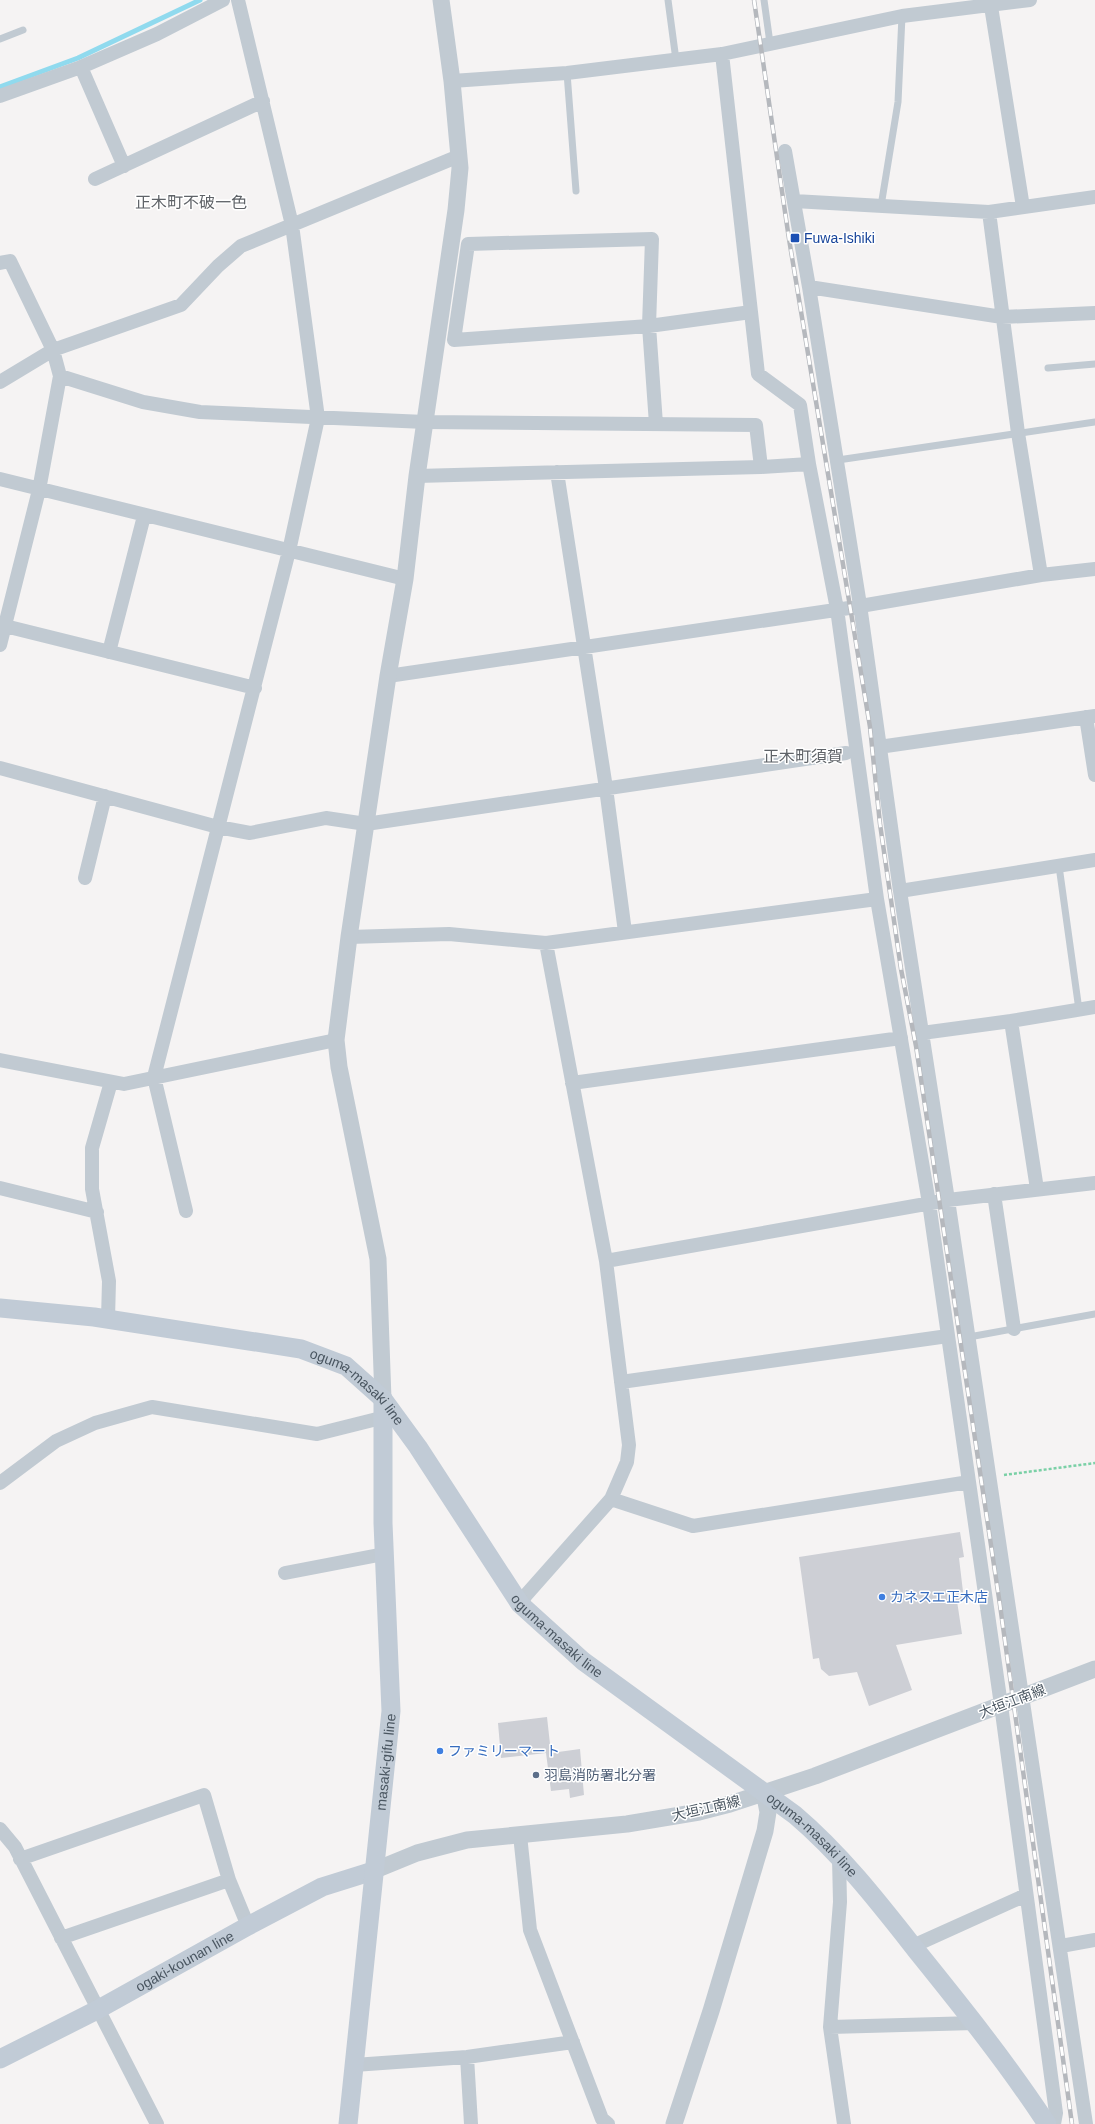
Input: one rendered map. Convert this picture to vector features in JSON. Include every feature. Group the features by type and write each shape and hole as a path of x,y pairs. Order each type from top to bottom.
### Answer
{"main road":[{"name":"oguma-masaki line","path":"0,1308 108,1320 301,1349 346,1366 383,1399 418,1447 520,1604 583,1661 764,1792 813,1830 839,1858 913,1946 975,2023 1032,2099 1047,2124"},
{"name":"masaki-gifu line","path":"348,2124 373,1871 391,1711 384,1554 381,1418 383,1399"},
{"name":"ogaki-kounan line","path":"0,2059 98,2010 248,1926 322,1887 373,1871"}],"street":[{"path":"0,96 81,67 157,34 223,0"},
{"path":"186,1211 154,1078 289,551 318,418 292,225 238,0"},
{"path":"383,1399 378,1259 336,1040 349,937 388,676 405,579 417,476 456,210 460,168 452,81 441,0"},
{"path":"452,81 567,73 722,54 902,16 991,3 1030,0"},
{"path":"991,3 1023,208"},
{"path":"722,54 758,374 800,405 809,464 837,609 877,900 929,1204 1001,1705 1056,2113 1054,2124"},
{"path":"81,67 124,166"},
{"path":"95,179 263,101"},
{"path":"785,151 838,460 900,892 969,1337 1021,1697 1086,2124"},
{"path":"0,382 53,350 181,305 218,266 241,246 459,156"},
{"path":"794,201 989,212 1095,197"},
{"path":"989,212 1018,433 1041,575"},
{"path":"656,424 649,326 652,239 468,244 454,340 649,326 751,312"},
{"path":"0,263 10,261 53,350 60,376 39,490 0,645"},
{"path":"809,287 1002,317 1095,313"},
{"path":"60,376 143,402 200,412 425,422 756,425 761,467"},
{"path":"417,476 761,467 809,464"},
{"path":"557,472 606,788 624,932"},
{"path":"0,479 144,516 405,579"},
{"path":"109,652 144,516"},
{"path":"388,676 837,609 1041,575 1095,569"},
{"path":"5,626 254,688"},
{"path":"879,747 1090,716 1095,776"},
{"path":"0,768 218,827 250,833 326,818 366,824 846,753"},
{"path":"85,878 105,796"},
{"path":"900,892 1095,860"},
{"path":"349,937 449,934 546,942 877,900"},
{"path":"520,1604 611,1499 627,1462 629,1445 606,1261 546,942"},
{"path":"922,1033 1011,1021 1095,1007"},
{"path":"1011,1021 1037,1189"},
{"path":"572,1083 900,1038"},
{"path":"0,1060 124,1084 336,1040"},
{"path":"108,1320 109,1281 92,1189 92,1148 112,1082"},
{"path":"606,1261 948,1200 1095,1183"},
{"path":"0,1188 97,1212"},
{"path":"994,1194 1014,1329"},
{"path":"621,1382 948,1336"},
{"path":"0,1483 56,1441 95,1423 152,1407 318,1434 381,1418"},
{"path":"611,1499 693,1526 969,1482"},
{"path":"285,1573 384,1554"},
{"name":"大垣江南線","path":"373,1871 417,1853 467,1840 627,1824 699,1812 815,1776 1095,1669"},
{"path":"674,2124 711,2011 765,1831 768,1812 764,1792"},
{"path":"20,1859 204,1795 229,1880 248,1926"},
{"path":"0,1829 15,1847 156,2124"},
{"path":"520,1835 530,1930 602,2120 608,2124"},
{"path":"839,1858 840,1902 830,2027 844,2124"},
{"path":"60,1938 229,1880"},
{"path":"913,1946 1026,1895"},
{"path":"1060,1946 1095,1940"},
{"path":"830,2027 975,2023"},
{"path":"354,2065 467,2057 573,2042"},
{"path":"467,2057 471,2124"}],"lane":[{"path":"668,0 676,60"},
{"path":"764,0 770,43"},
{"path":"881,206 898,102 902,16"},
{"path":"0,39 23,30"},
{"path":"567,73 576,191"},
{"path":"1048,368 1095,364"},
{"path":"838,460 1095,422"},
{"path":"1059,866 1079,1010"},
{"path":"969,1337 1095,1314"}],"path":[{"path":"989,1477 1095,1463"}],"building":[{"path":"960,1532 964,1557 959,1558 964,1600 957,1601 962,1634 896,1645 912,1690 869,1706 857,1672 829,1676 821,1669 819,1658 813,1659 799,1557"},
{"path":"547,1717 551,1753 580,1749 584,1795 570,1798 569,1789 551,1791 546,1753 501,1758 498,1723"}],"waterway":[{"path":"0,87 78,58 200,0"}],"railway":[{"path":"754,0 789,239 870,727 880,824 901,969 916,1046 1000,1605 1072,2124"}],"place":[{"name":"Fuwa-Ishiki","path":"795,238"},
{"name":"カネスエ正木店","path":"882,1597"},
{"name":"ファミリーマート","path":"440,1751"},
{"name":"羽島消防署北分署","path":"536,1775"}],"district":[{"name":"正木町不破一色","path":"191,202"},
{"name":"正木町須賀","path":"803,756"}]}
